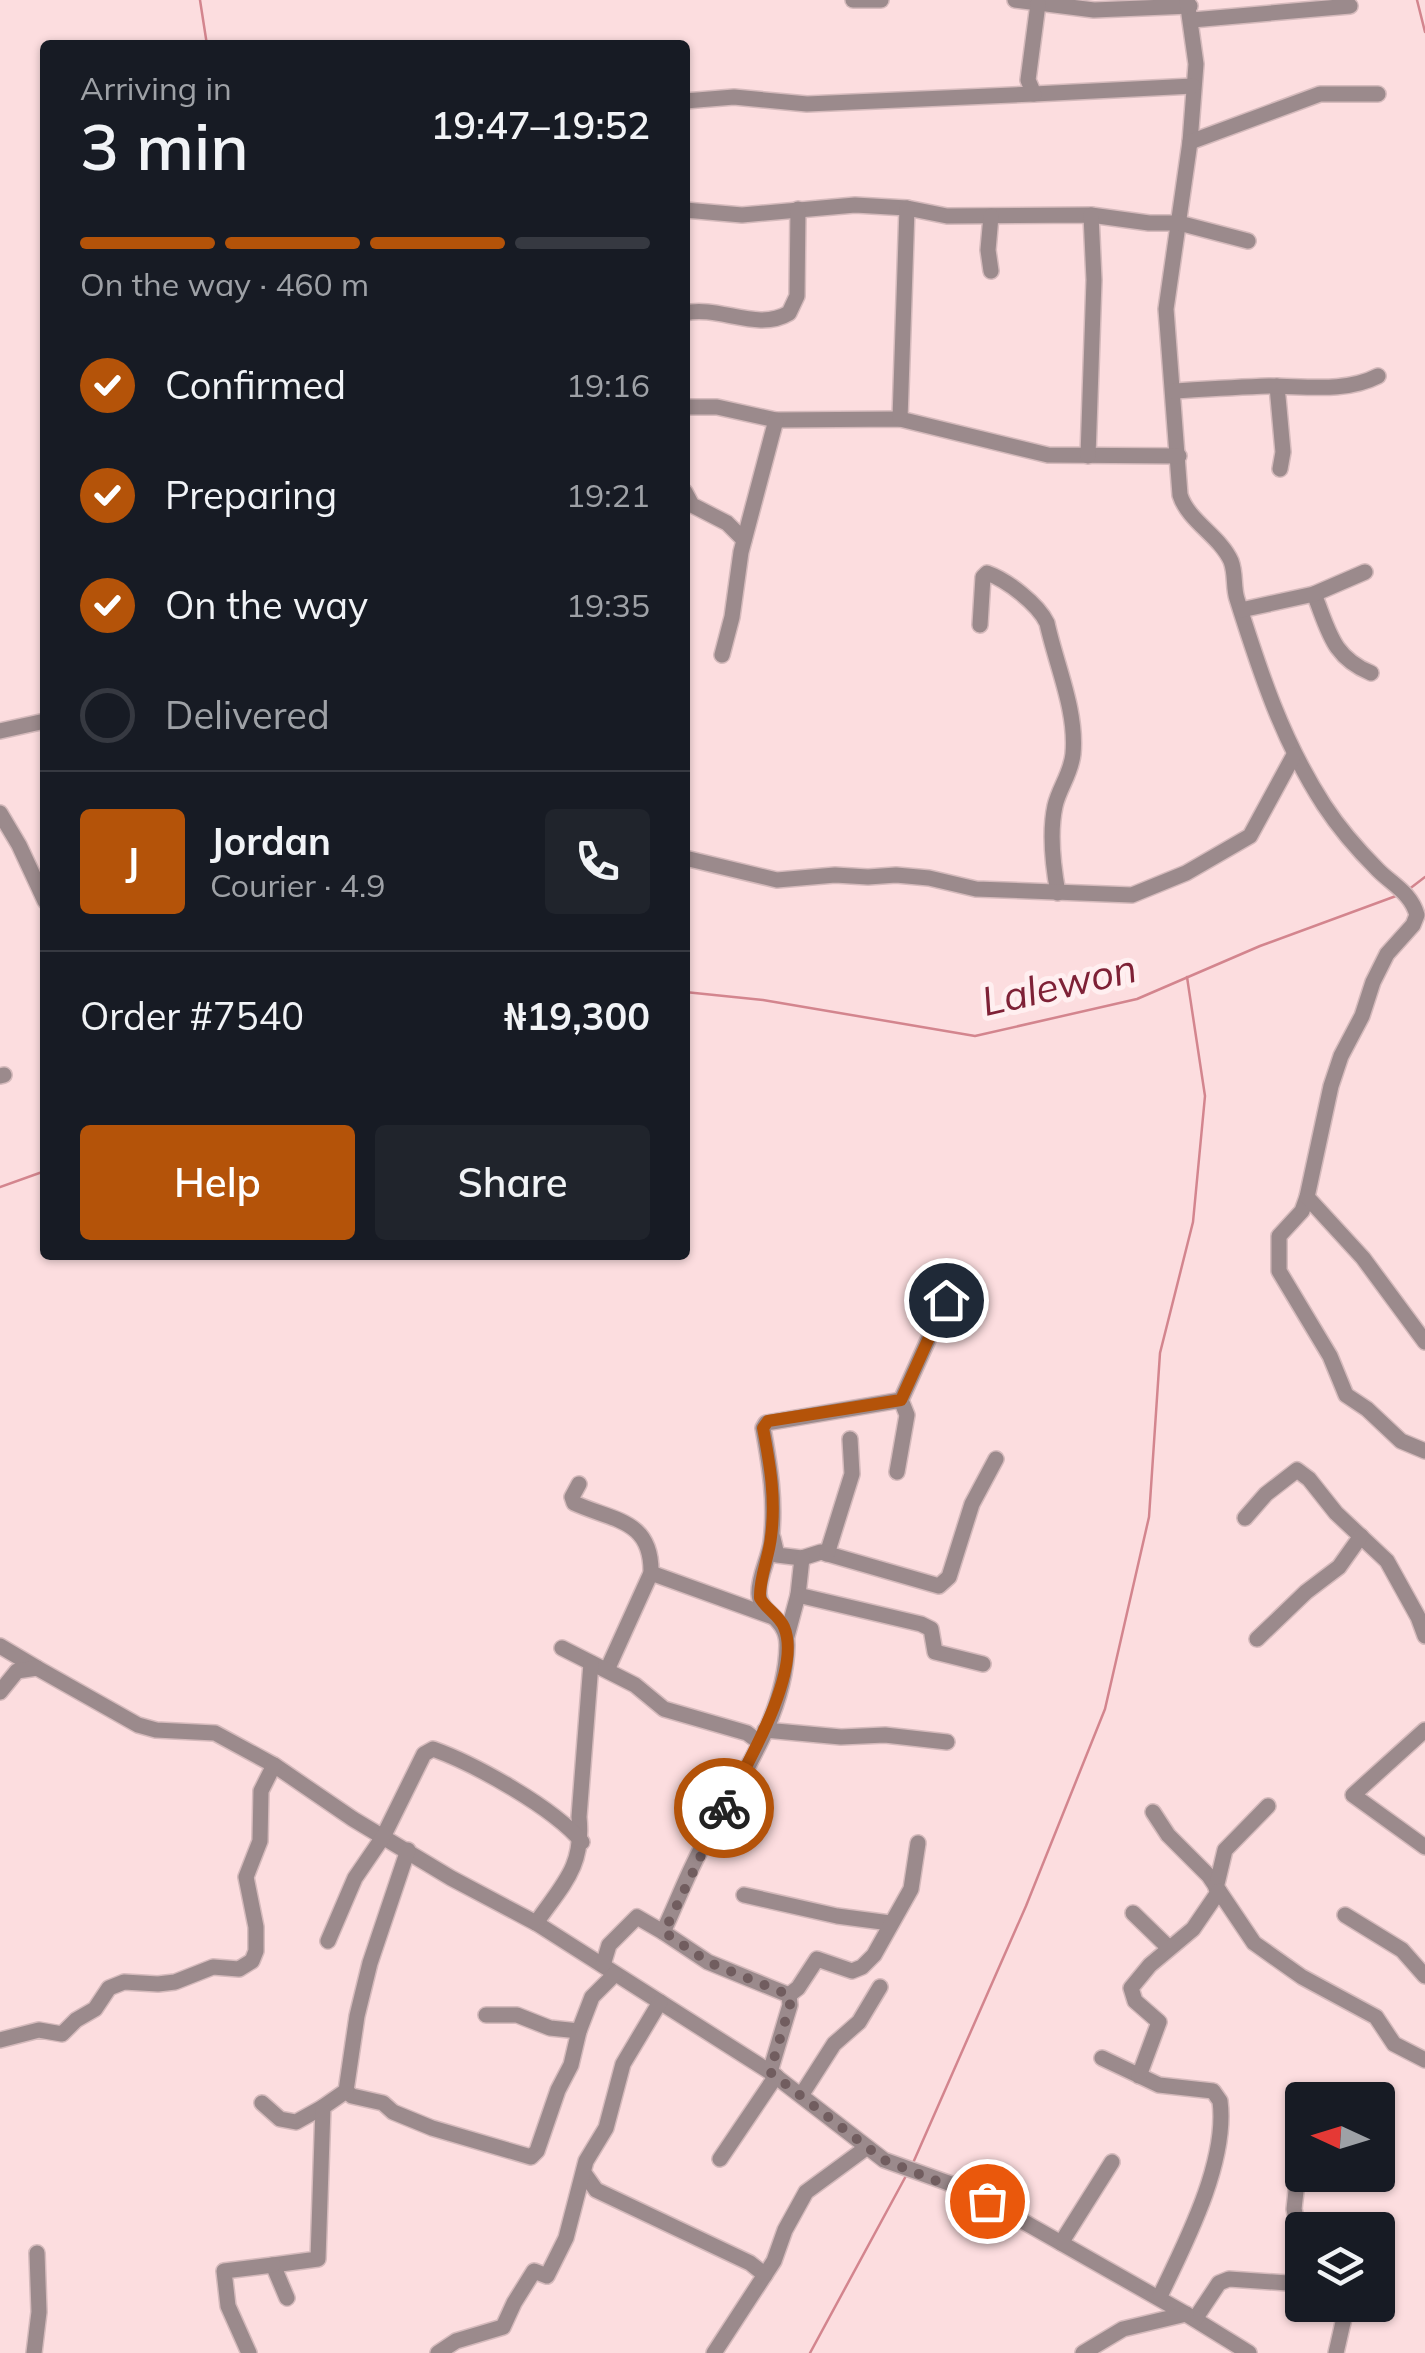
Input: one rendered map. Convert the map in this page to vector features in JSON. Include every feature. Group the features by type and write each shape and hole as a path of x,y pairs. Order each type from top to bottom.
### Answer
{"street":[{"path":"854,0 882,0"},
{"path":"1016,0 1094,10 1350,6"},
{"path":"1034,94 1028,80 1038,4"},
{"path":"1190,9 1196,64 1190,142 1166,297 1182,504 1217,540 1231,562 1235,594 1271,704 1294,755 1344,833 1421,910 1414,925 1388,954 1341,1056 1330,1086 1308,1196 1302,1210 1279,1236 1279,1272 1330,1356 1346,1395 1401,1440 1425,1451"},
{"path":"690,101 734,98 808,104 1194,86"},
{"path":"1190,142 1320,94 1378,94"},
{"path":"690,210 742,215 855,205 907,208 948,216 1091,214 1149,223 1179,222 1248,242"},
{"path":"900,419 907,208"},
{"path":"690,313 772,319 789,313 797,296 798,209"},
{"path":"1088,456 1094,280 1091,214"},
{"path":"991,216 991,271"},
{"path":"1174,391 1334,387 1364,383 1378,376"},
{"path":"1276,386 1283,452 1280,469"},
{"path":"690,407 718,407 776,420 900,419 1048,455 1179,456"},
{"path":"722,654 744,540 776,420"},
{"path":"690,501 727,523 744,540"},
{"path":"1241,610 1314,594 1365,572"},
{"path":"980,624 983,577 987,573 1014,589 1047,623 1065,688 1074,747 1072,766 1054,811 1058,893"},
{"path":"1314,594 1337,651 1353,666 1371,673"},
{"path":"0,731 40,722"},
{"path":"690,859 776,880 896,875 976,889 1132,895 1163,884 1242,843 1256,829 1294,755"},
{"path":"0,812 40,890"},
{"path":"1308,1196 1363,1258 1425,1342"},
{"path":"896,1472 907,1416 901,1400 946,1300 966,1275"},
{"path":"786,1636 780,1620 760,1598 772,1532 774,1484 763,1428 766,1422 901,1400"},
{"path":"828,1554 852,1474 850,1438"},
{"path":"772,1532 777,1554 802,1558 821,1552 939,1586 949,1576 972,1504 996,1459"},
{"path":"1245,1518 1266,1494 1297,1470 1386,1561 1425,1636"},
{"path":"536,1923 578,1862 582,1842 579,1817 599,1667 650,1573 651,1560 644,1536 632,1526 574,1503 572,1497 579,1484"},
{"path":"1257,1639 1339,1567 1361,1536"},
{"path":"664,1932 696,1859 762,1736 784,1671 786,1636 798,1595 802,1558"},
{"path":"650,1573 780,1620"},
{"path":"798,1595 922,1624 931,1628 935,1652 984,1664"},
{"path":"0,1646 138,1725 156,1730 215,1733 274,1765 383,1837 536,1923 773,2074 866,2148 909,2170 968,2190 1249,2353"},
{"path":"562,1648 635,1685 664,1710 747,1733 841,1738 885,1735 947,1742"},
{"path":"0,1692 17,1671 37,1668"},
{"path":"1425,1730 1353,1795 1425,1847"},
{"path":"328,1941 354,1878 383,1837 424,1754 433,1749 536,1805 570,1827 582,1842"},
{"path":"0,2040 39,2030 62,2034 96,2009 109,1988 124,1982 174,1982 212,1967 239,1969 252,1961 256,1928 246,1877 260,1841 260,1791 274,1765"},
{"path":"1139,2076 1159,2022 1135,2001 1131,1988 1136,1978 1193,1929 1218,1890 1218,1870 1225,1850 1268,1806"},
{"path":"1153,1812 1218,1890 1254,1943 1346,2003 1376,2017 1394,2044 1425,2060"},
{"path":"789,1995 816,1959 852,1970 862,1967 874,1955 911,1889 918,1842"},
{"path":"262,2103 280,2119 296,2122 346,2091 357,2016 370,1963 408,1850"},
{"path":"744,1895 836,1916 890,1923"},
{"path":"1133,1913 1169,1948"},
{"path":"1345,1915 1402,1950 1425,1976"},
{"path":"346,2091 383,2103 393,2112 432,2128 530,2158 537,2150 571,2065 578,2031 594,1992 609,1970 609,1945 637,1917 708,1962 789,1995"},
{"path":"802,2094 834,2044 859,2022 880,1987"},
{"path":"720,2160 773,2074 789,1995"},
{"path":"438,2353 456,2340 499,2330 508,2321 514,2302 534,2271 547,2276 566,2238 586,2161 606,2128 623,2064 660,2002"},
{"path":"486,2016 517,2014 550,2028 578,2031"},
{"path":"1102,2058 1159,2086 1212,2091 1218,2095 1221,2110 1213,2169 1190,2234 1158,2298"},
{"path":"249,2353 228,2306 224,2271 318,2259 323,2107"},
{"path":"714,2353 765,2275 806,2192 866,2148"},
{"path":"1062,2243 1112,2162"},
{"path":"584,2173 596,2190 750,2263 765,2275"},
{"path":"34,2353 39,2312 37,2253"},
{"path":"273,2265 287,2298"},
{"path":"1083,2353 1122,2328 1190,2316 1219,2283 1229,2278 1285,2283"},
{"path":"1336,2353 1343,2322"}],"waterway":[{"path":"200,0 206,40"},
{"path":"1417,0 1425,32"},
{"name":"Lalewon","path":"1408,890 1425,877"},
{"name":"Lalewon","path":"690,993 763,1000 975,1036 1137,999 1260,946 1396,896"},
{"path":"913,2163 1026,1906 1105,1709 1149,1517 1160,1353 1193,1222 1205,1096 1187,977"},
{"name":"Lalewon","path":"0,1187 40,1173"},
{"path":"810,2353 907,2174"}],"way so far":[{"path":"724,1808 664,1932 708,1962 789,1995 790,2005 770,2072 884,2160 968,2190 987,2201"}],"route":[{"path":"724,1808 778,1698 787,1647 784,1626 764,1605 759,1591 768,1562 774,1503 763,1428 768,1421 901,1400 946,1300"}]}
